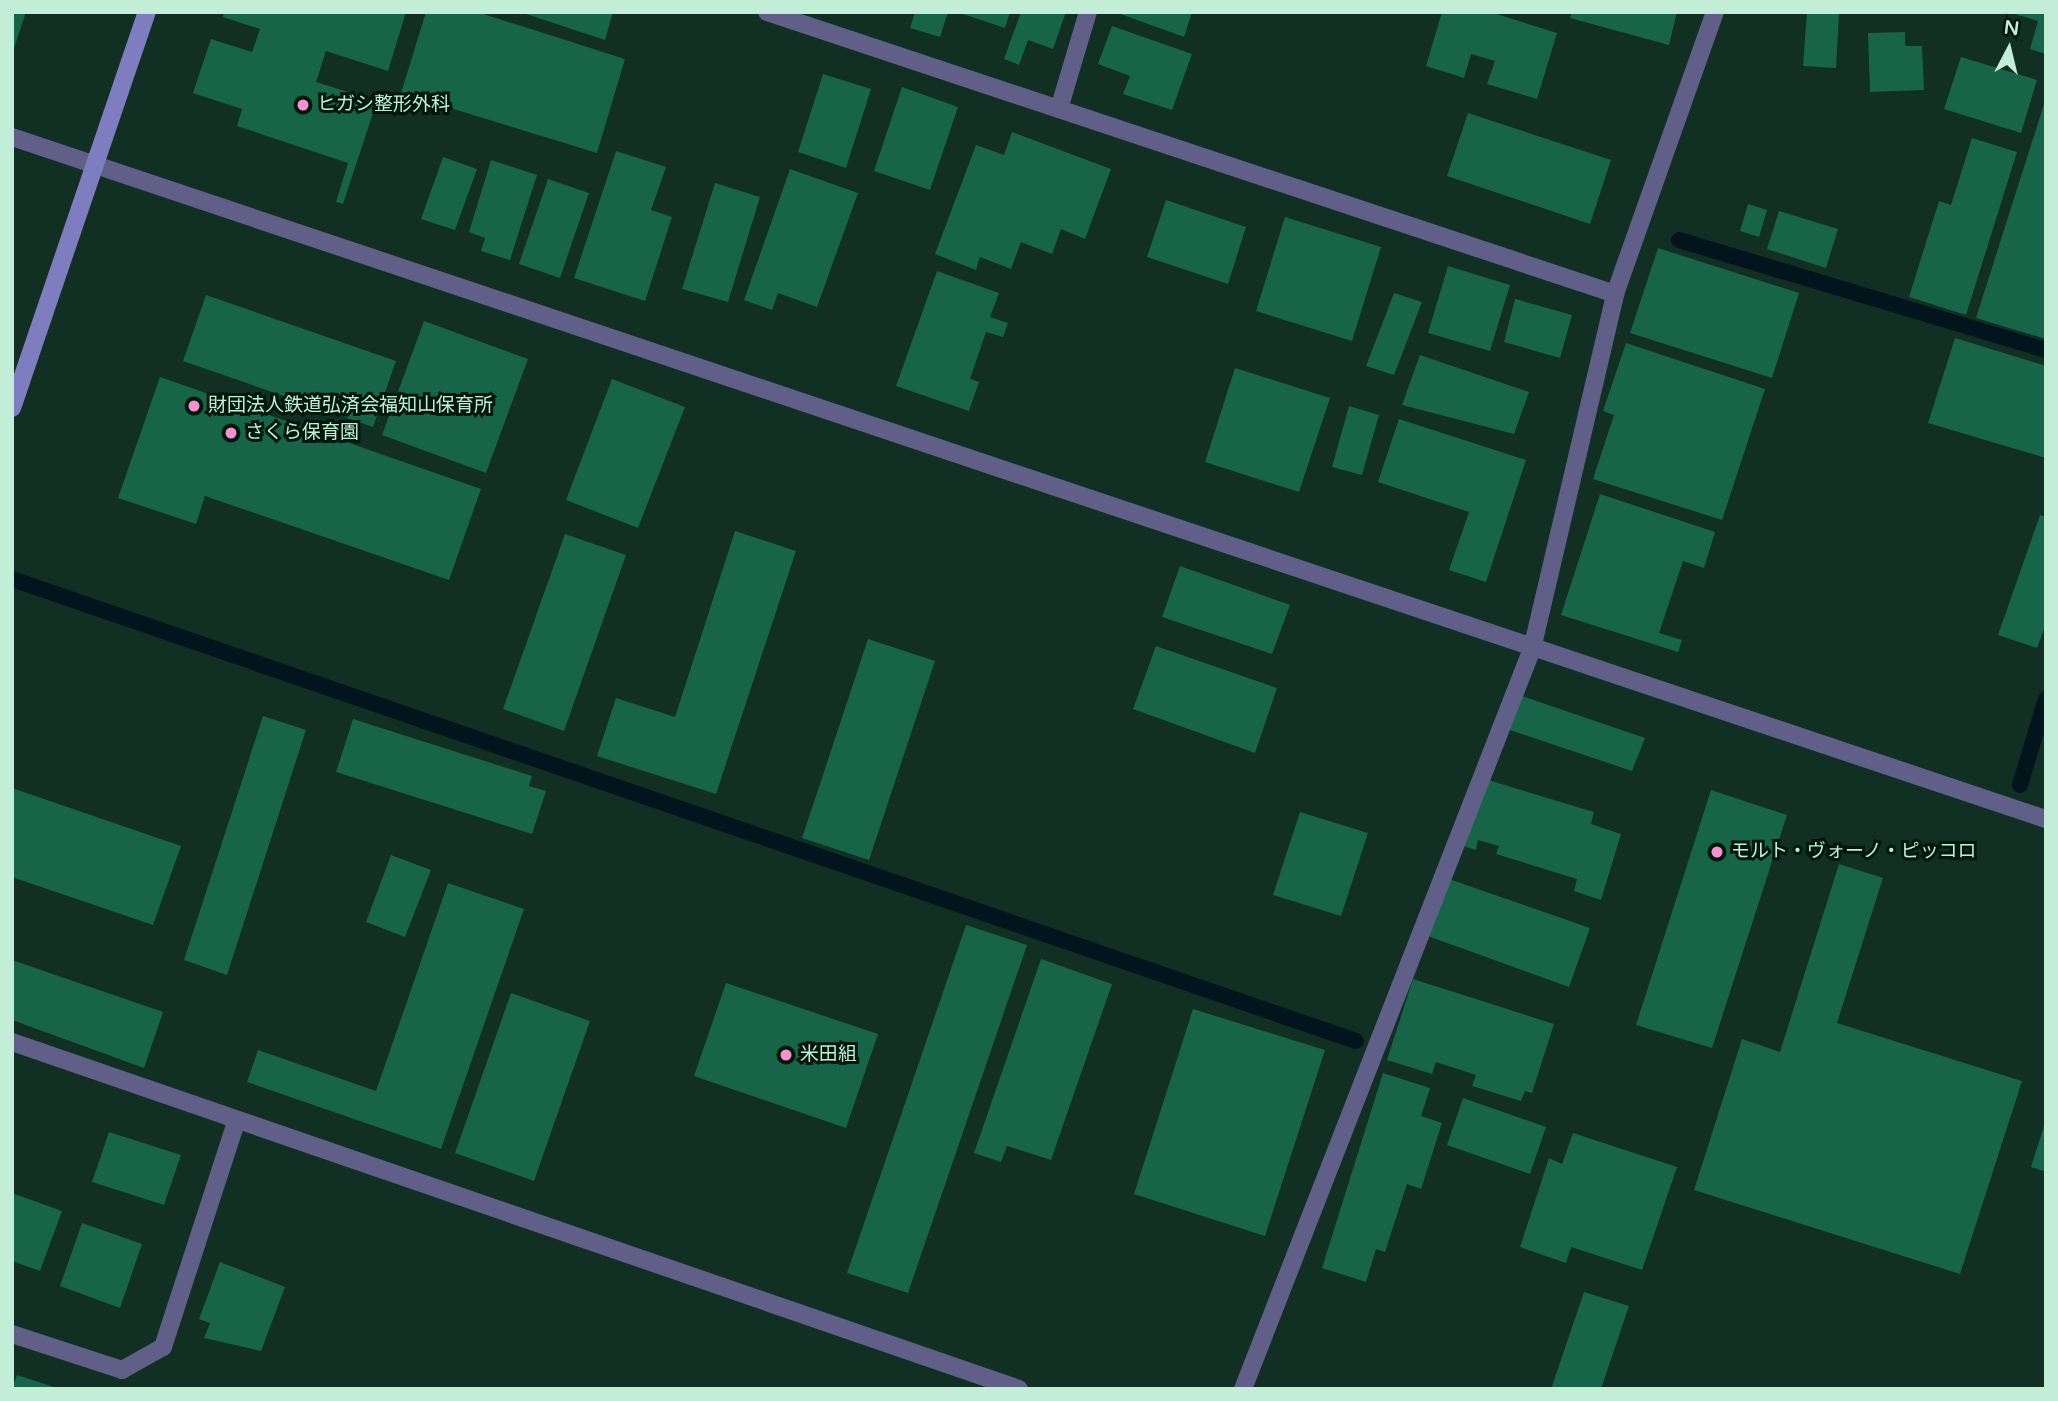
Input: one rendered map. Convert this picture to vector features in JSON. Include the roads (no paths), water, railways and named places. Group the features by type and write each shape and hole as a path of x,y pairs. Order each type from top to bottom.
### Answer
{"street":[{"path":"12,408 147,12"},
{"path":"767,12 1615,294"},
{"path":"1059,109 1088,12"},
{"path":"1243,1389 1532,649 1615,294 1715,12"},
{"path":"12,136 96,167 2046,819"},
{"path":"12,1042 236,1122 1011,1388"},
{"path":"12,1334 121,1370 163,1347 236,1122"}],"waterway":[{"path":"1679,240 2046,350"},
{"path":"12,579 1356,1041"},
{"path":"2020,785 2046,699"}],"place":[{"name":"ヒガシ整形外科","path":"303,105"},
{"name":"財団法人鉄道弘済会福知山保育所","path":"194,406"},
{"name":"さくら保育園","path":"231,433"},
{"name":"モルト・ヴォーノ・ピッコロ","path":"1717,852"},
{"name":"米田組","path":"786,1055"}]}
